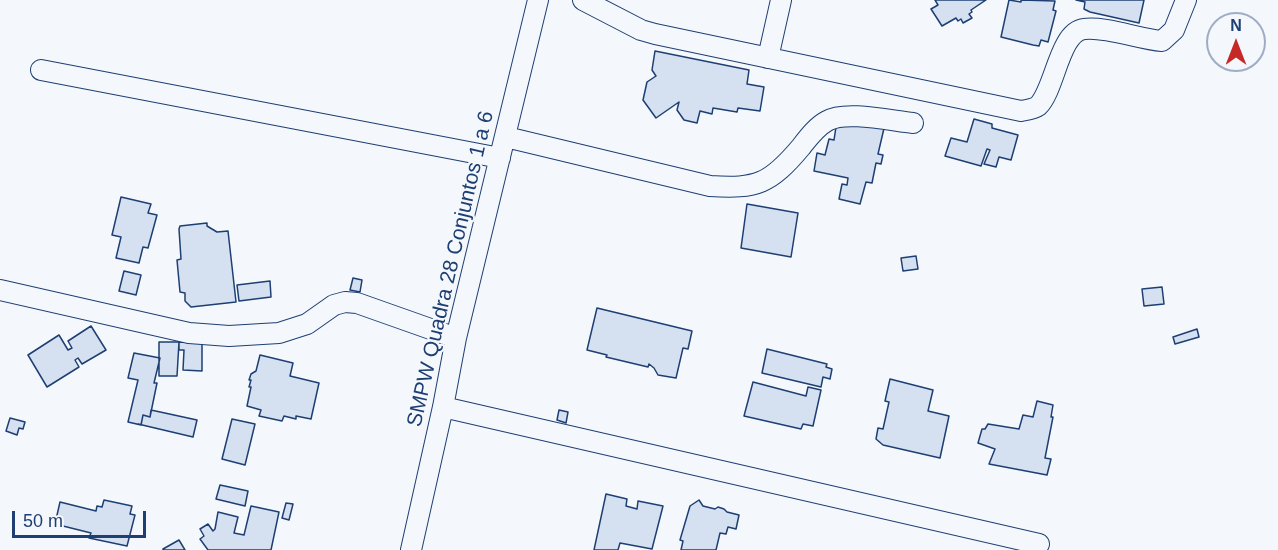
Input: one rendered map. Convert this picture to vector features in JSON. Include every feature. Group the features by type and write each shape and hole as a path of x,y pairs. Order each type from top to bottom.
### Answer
{"street":[{"name":"SMPW Quadra 28 Conjuntos 1 a 6","path":"411,550 456,338 538,0"},
{"path":"583,0 641,30 1020,111 1036,107 1046,95 1062,53 1078,30 1085,28 1162,41 1174,30 1186,0"},
{"path":"768,58 781,0"},
{"path":"41,70 500,158"},
{"path":"506,137 710,186 736,188 748,187 768,179 785,166 827,120 843,117 913,123"},
{"path":"0,290 189,333 229,336 279,333 306,324 334,305 357,303 456,338"},
{"path":"443,407 1040,544"}],"building":[{"path":"935,0 986,0 971,10 969,14 972,18 963,23 961,19 958,21 956,18 942,26 931,9 938,5"},
{"path":"1009,0 1055,1 1053,10 1056,11 1048,42 1041,40 1039,46 1001,37"},
{"path":"1076,0 1144,0 1139,23 1090,12 1084,9 1085,2"},
{"path":"655,51 749,70 747,84 764,87 760,111 738,108 737,112 713,108 712,114 700,111 697,123 684,120 677,110 679,102 656,118 643,100 647,82 656,76 652,70"},
{"path":"838,114 885,124 878,154 883,155 881,164 876,163 872,183 866,182 860,204 839,199 842,184 847,185 848,178 814,171 817,153 825,155 829,139 834,140"},
{"path":"974,119 992,124 992,128 1018,135 1011,160 999,157 996,167 984,164 990,150 987,149 981,166 945,156 951,138 967,142"},
{"path":"121,197 151,204 148,213 157,215 148,248 143,247 139,263 116,258 121,237 112,235"},
{"path":"747,204 798,213 791,257 741,248"},
{"path":"207,223 207,226 217,232 228,231 236,302 191,307 185,301 185,293 180,292 177,260 181,259 179,229 180,226"},
{"path":"916,256 918,269 903,271 901,258"},
{"path":"124,271 141,275 136,295 119,291"},
{"path":"353,278 362,280 360,292 350,290"},
{"path":"270,281 271,297 239,301 237,285"},
{"path":"1162,287 1164,304 1144,306 1142,289"},
{"path":"597,308 692,331 688,349 683,348 676,378 658,375 649,364 648,367 587,350"},
{"path":"91,326 106,350 82,364 78,358 75,360 79,367 47,387 28,355 59,335 68,350 72,348 68,341"},
{"path":"1197,329 1199,337 1175,344 1173,337"},
{"path":"159,342 179,342 177,376 159,376"},
{"path":"179,342 202,343 202,371 183,370 184,350 179,350"},
{"path":"767,349 827,364 826,367 832,369 830,379 823,377 821,387 762,373"},
{"path":"134,353 160,358 150,417 143,415 141,425 128,422 138,380 128,378"},
{"path":"260,355 293,363 290,376 319,383 311,419 284,416 282,421 259,416 261,410 247,406 251,387 249,387 251,380 249,380 251,374 256,371"},
{"path":"890,379 933,390 928,411 949,416 940,458 883,445 876,439 878,428 883,429 889,402 885,401"},
{"path":"753,382 806,396 808,387 821,390 813,426 803,424 801,429 744,416"},
{"path":"1037,401 1053,405 1045,458 1051,459 1047,475 989,464 995,449 978,443 982,429 985,429 988,424 1019,429 1023,415 1033,417"},
{"path":"151,410 197,420 193,437 141,425 143,415 150,417"},
{"path":"559,410 568,412 566,423 557,420"},
{"path":"10,418 25,422 23,429 19,428 17,435 6,431"},
{"path":"232,419 255,424 245,465 222,459"},
{"path":"220,485 248,491 245,506 216,499"},
{"path":"606,494 627,499 626,506 637,509 638,501 663,506 652,549 620,543 618,550 594,550"},
{"path":"104,500 132,506 130,514 135,515 127,546 89,538 91,533 55,524 60,502 96,511 97,506 102,507"},
{"path":"699,500 703,506 715,509 718,507 739,515 736,529 728,527 726,534 720,533 716,550 681,550 683,541 680,540 690,506"},
{"path":"286,503 293,504 289,520 282,518"},
{"path":"251,506 279,512 271,550 208,550 200,539 204,536 200,529 208,524 213,531 218,512 238,517 234,533 244,535"},
{"path":"179,540 185,550 163,550 163,549"}]}
